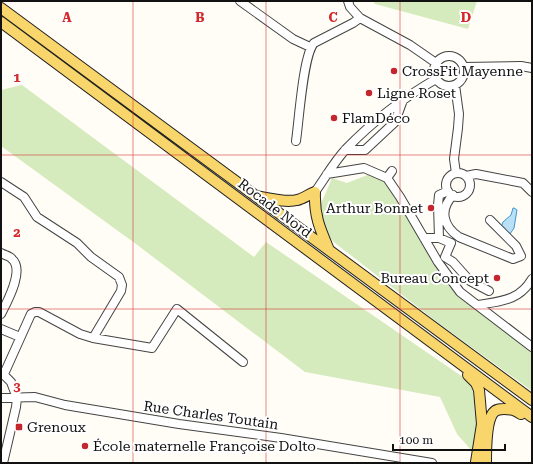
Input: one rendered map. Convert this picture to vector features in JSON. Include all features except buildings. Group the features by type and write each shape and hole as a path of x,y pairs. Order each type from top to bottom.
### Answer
{"main road":[{"name":"Rocade Nord","path":"1,8 252,195 532,400"},
{"name":"Rocade Nord","path":"1,22 532,417"},
{"path":"252,195 298,200 315,192 314,208 318,223 329,250"},
{"path":"455,360 476,383 479,390 482,424 481,462"},
{"path":"481,462 490,417 494,411 500,409 514,409 532,422"}],"street":[{"path":"240,1 293,39 310,47"},
{"path":"348,1 350,7 360,18 410,45 436,63"},
{"path":"296,141 305,68 310,47 314,43 360,18"},
{"path":"448,56 458,59 464,67 463,76 455,85 444,85 436,79 434,71 436,63 448,56"},
{"path":"464,67 521,66 532,68"},
{"path":"315,192 345,150 390,108 436,79"},
{"path":"455,85 458,114 458,128 454,159 456,173"},
{"path":"345,150 365,150 395,122 403,100"},
{"path":"327,174 364,168 387,178 400,197 438,262 460,292 532,347"},
{"path":"387,178 392,170"},
{"path":"451,193 447,184 450,177 456,173 466,176 476,174 523,182 532,192"},
{"path":"439,238 439,195 451,193 460,196 466,193 469,190 470,183 466,176"},
{"path":"1,182 24,197 38,218 77,243 91,257 119,277 121,281 120,291 93,338"},
{"path":"451,193 444,209 446,225 452,232 459,237 513,259 521,256 516,246 490,220"},
{"path":"424,238 439,238 451,243 445,257 453,262 470,280 489,291"},
{"path":"1,253 12,258 16,263 18,274 1,314"},
{"path":"478,305 501,305 515,297 528,285 532,279"},
{"path":"460,292 470,280"},
{"path":"3,463 17,398 11,382 2,373 31,314 35,312 39,312 80,334 93,338 152,348 177,309 242,362"},
{"path":"1,329 20,337"},
{"name":"Rue Charles Toutain","path":"1,398 35,398 65,406 273,437 432,463"}],"green space":[{"path":"373,1 477,1 468,29 375,4"},
{"path":"22,85 254,257 266,242 473,384 479,431 472,451 457,434 440,397 305,372 136,244 1,146 1,90"},
{"path":"370,174 382,179 410,219 449,284 464,300 532,351 532,391 441,325 335,243 325,233 320,206 332,178 347,183"}],"water":[{"path":"513,208 517,210 514,228 510,234 501,227 503,222 511,215"}],"place":[{"name":"CrossFit Mayenne","path":"394,71"},
{"name":"Ligne Roset","path":"369,93"},
{"name":"FlamDéco","path":"334,118"},
{"name":"Arthur Bonnet","path":"431,208"},
{"name":"Bureau Concept","path":"497,278"},
{"name":"Grenoux","path":"19,427"},
{"name":"École maternelle Françoise Dolto","path":"85,446"}]}
